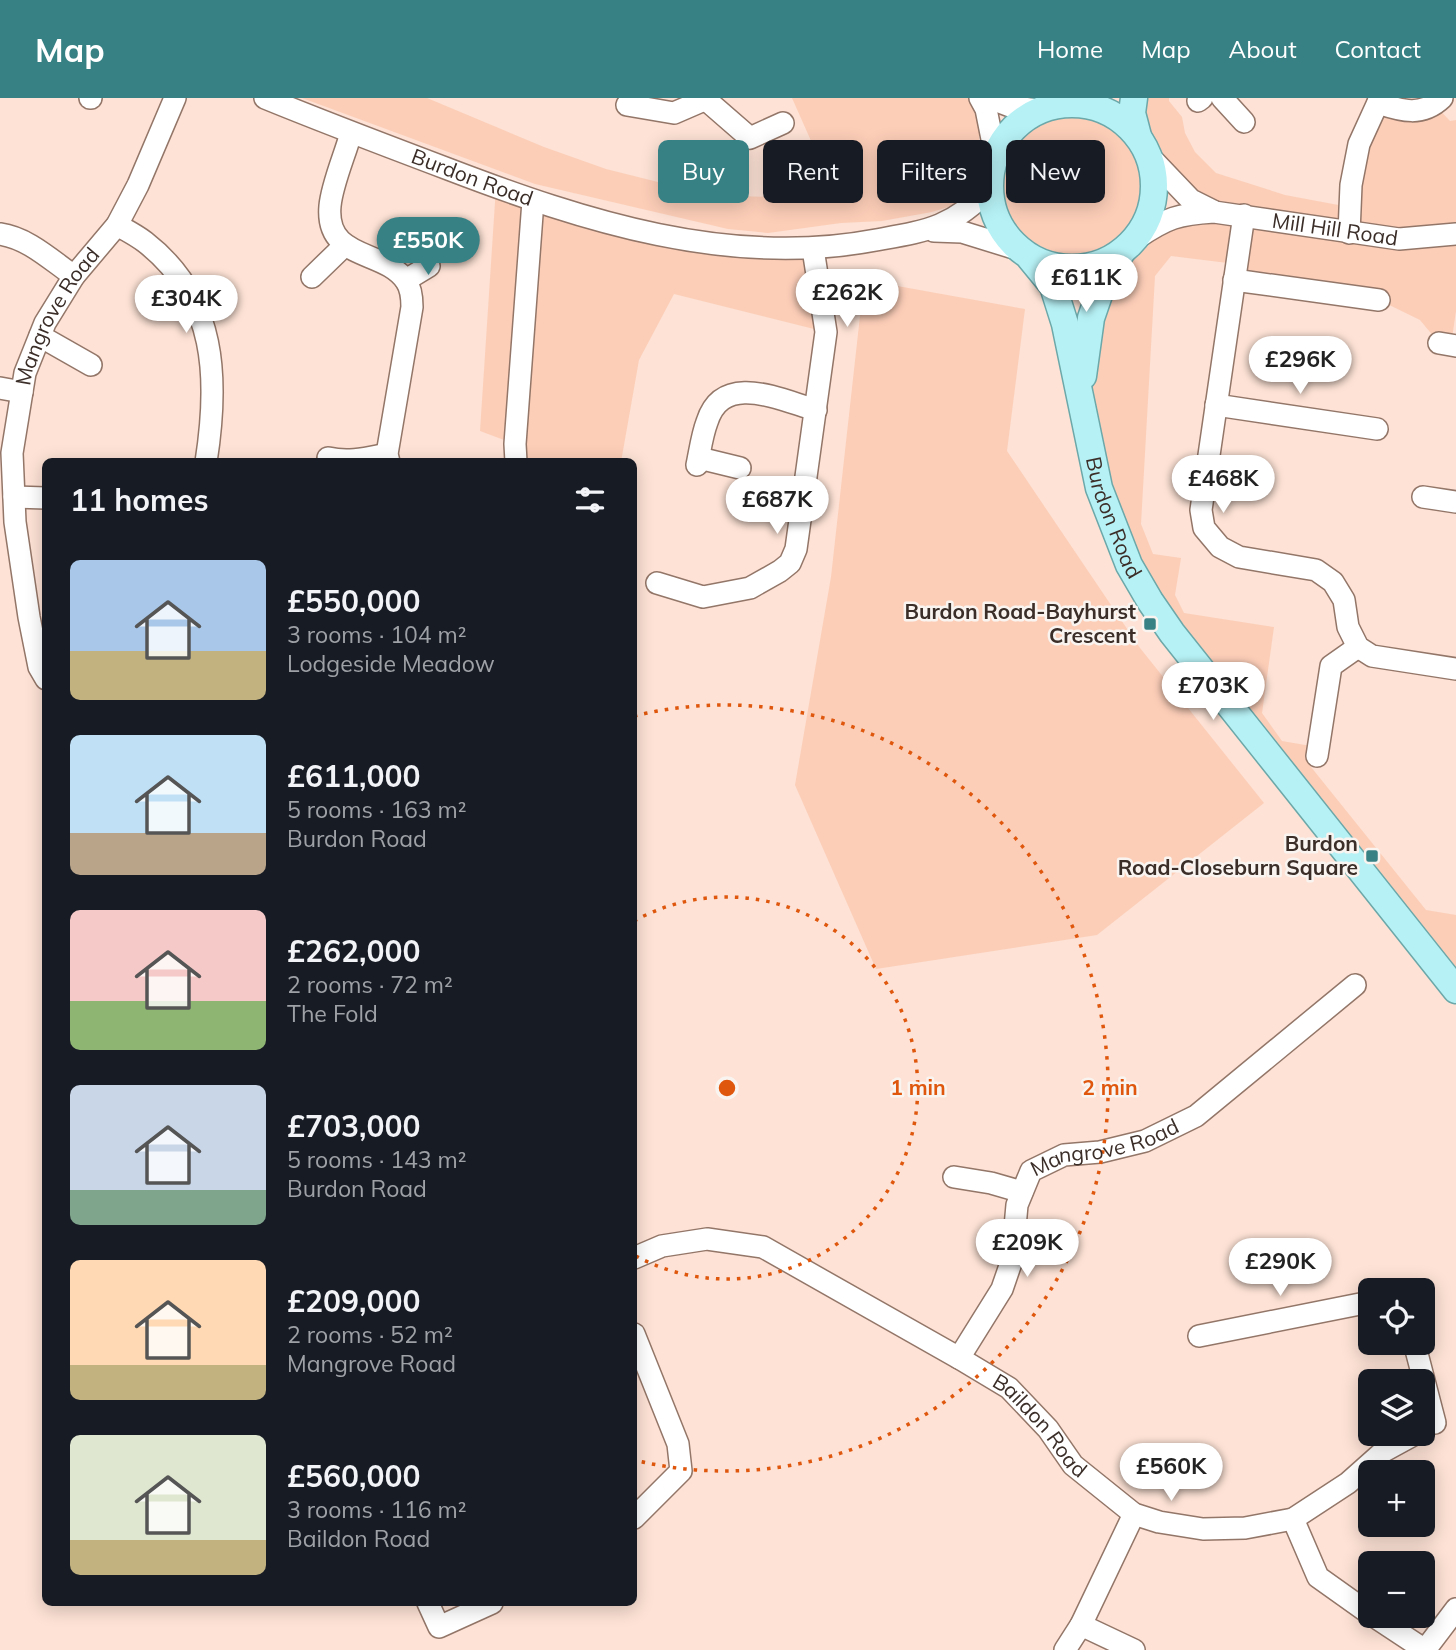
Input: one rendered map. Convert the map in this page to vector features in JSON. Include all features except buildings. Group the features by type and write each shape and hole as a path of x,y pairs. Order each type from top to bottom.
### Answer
{"main road":[{"path":"1134,98 1132,113 1144,146"},
{"name":"Burdon Road","path":"992,171 995,153 1012,128 1037,110 1071,100 1107,110 1124,121 1144,146 1154,174 1154,191 1146,223 1102,286 1091,318 1080,398"},
{"name":"Burdon Road","path":"992,202 996,219 1053,286 1065,324 1099,488 1129,565 1150,601 1172,633 1456,990"},
{"path":"1024,254 1060,268 1092,266 1129,245"}],"street":[{"name":"Mangrove Road","path":"42,672 29,617 15,522 12,453 25,373 40,336 74,276 117,225 138,185 175,98"},
{"name":"Burdon Road","path":"265,98 533,201 589,218 685,240 749,249 813,249 846,246 925,231"},
{"path":"980,98 986,109 995,153"},
{"path":"989,98 1010,106 1037,110"},
{"path":"1222,98 1244,122"},
{"path":"1349,233 1351,186 1359,144 1379,100 1403,112 1420,111 1442,98"},
{"path":"627,105 674,113 704,99 750,138 783,123"},
{"path":"351,133 330,205 330,221 344,246 395,270 406,280 411,293 412,307 388,458"},
{"name":"Mill Hill Road","path":"1144,146 1191,200 1214,212"},
{"path":"516,458 533,201"},
{"path":"925,231 955,219 976,203"},
{"name":"Mill Hill Road","path":"1129,245 1164,220 1186,214 1214,212 1399,239 1435,238 1456,234"},
{"path":"1244,215 1201,510 1204,528 1220,547 1240,557 1316,570 1333,582 1344,600 1348,627 1358,648 1371,656 1456,669"},
{"path":"117,225 145,242 171,267 193,301 206,328 212,365 212,403 206,458"},
{"path":"925,231 962,232 1024,254"},
{"path":"0,234 11,235 34,248 74,276"},
{"path":"312,277 344,246"},
{"path":"657,583 703,597 750,588 790,562 796,549 827,332 813,249"},
{"path":"406,280 429,266"},
{"path":"1234,280 1379,300"},
{"path":"40,336 91,365"},
{"path":"0,388 22,392"},
{"path":"740,468 698,461 707,419 721,398 744,390 816,410"},
{"path":"1216,405 1377,429"},
{"path":"14,497 42,498"},
{"path":"1423,497 1456,502"},
{"path":"1317,756 1331,666 1358,648"},
{"name":"Mangrove Road","path":"959,1358 1002,1289 1012,1260 1017,1205 1031,1171 1064,1155 1100,1152 1145,1141 1196,1116 1355,985"},
{"path":"954,1177 991,1183 1022,1192"},
{"path":"637,1257 662,1246 707,1238 763,1247 959,1358"},
{"path":"1199,1336 1358,1304"},
{"path":"637,1342 678,1444 681,1471 637,1515"},
{"name":"Baildon Road","path":"959,1358 1009,1388 1048,1429 1073,1465 1134,1514 1159,1522 1203,1529 1245,1528 1293,1519 1348,1483 1384,1451 1394,1446"},
{"path":"1065,1650 1081,1625 1134,1514"},
{"path":"1293,1519 1304,1550 1318,1577 1358,1606"},
{"path":"429,1606 439,1627 485,1606"},
{"path":"1391,1628 1425,1650 1456,1609"},
{"path":"1081,1625 1134,1650"}],"shaded area":[{"path":"302,98 427,98 544,147 606,169 658,182 658,203 749,203 749,196 763,197 763,203 863,203 863,140 811,140 792,98 970,98 976,108 979,124 979,140 877,140 877,203 959,203 932,212 882,221 841,223 768,233 728,229 535,184"},
{"path":"989,98 1076,98 1037,110"},
{"path":"1134,98 1169,98 1182,117 1185,133 1195,152 1216,173 1285,195 1349,207 1378,103 1435,105 1450,121 1456,120 1456,311 1451,345 1439,343 1420,320 1379,300 1234,280 1236,264 1171,256 1155,276 1141,524 1153,554 1181,558 1175,595 1184,613 1274,627 1262,713 1282,741 1311,746 1307,762 1426,910 1456,915 1456,990 1150,601 1080,398 1121,253 1213,212 1150,157 1144,146"},
{"path":"1061,117 1089,117 1115,128 1135,148 1146,174 1146,202 1135,228 1115,248 1089,259 1061,259 1035,248 1015,228 1004,202 1002,188 1006,167 1006,203 1105,203 1105,140 1022,140 1047,121"},
{"path":"496,187 589,218 813,249 826,332 674,294 639,360 622,458 516,458 515,444 480,431"},
{"path":"864,280 1025,309 1007,451 1140,648 1264,803 1097,935 876,969 795,785 831,577"}],"place":[{"name":"Burdon Road-Bayhurst Crescent","path":"1150,624"},
{"name":"Burdon Road-Closeburn Square","path":"1372,856"}]}
